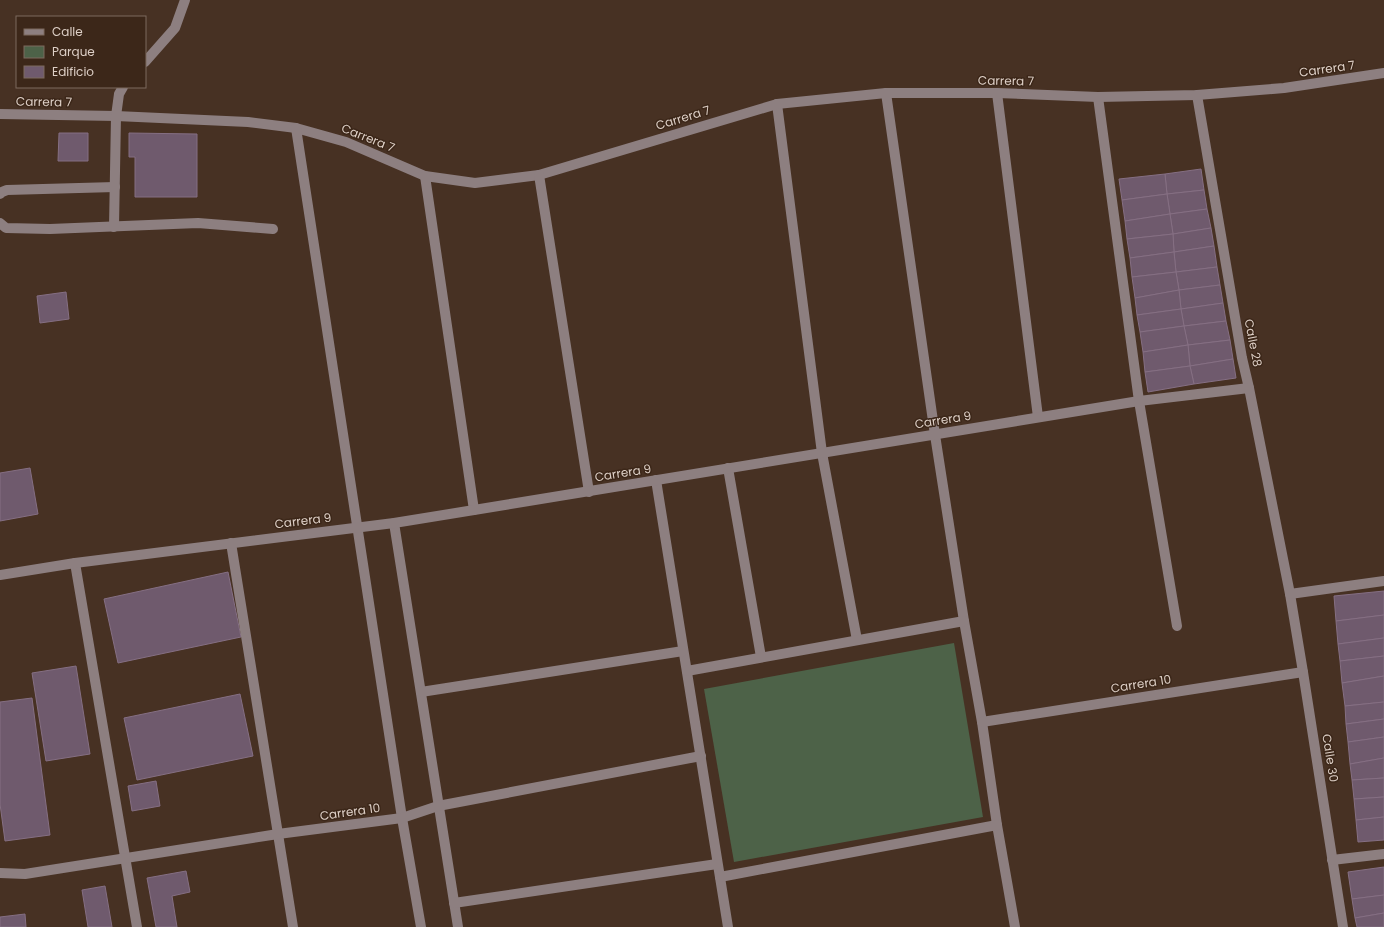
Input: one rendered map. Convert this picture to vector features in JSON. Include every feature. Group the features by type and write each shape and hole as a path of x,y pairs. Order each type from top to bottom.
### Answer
{"street":[{"path":"146,61 175,28 185,0"},
{"name":"Carrera 7","path":"0,114 116,116 248,122 296,128 346,142 425,176 475,183 539,175 777,104 886,93 997,93 1098,97 1198,95 1284,88 1384,73"},
{"path":"114,227 116,116 119,94 122,88"},
{"path":"886,93 935,434 964,621 982,722 997,825 1015,927"},
{"path":"997,93 1038,417"},
{"name":"Calle 28","path":"1198,95 1242,358 1290,594"},
{"path":"1098,97 1138,401 1177,626"},
{"path":"777,104 822,453 857,640"},
{"path":"296,128 402,818 421,927"},
{"path":"539,175 589,492"},
{"path":"425,176 474,510"},
{"path":"0,194 7,190 115,188"},
{"path":"0,223 6,228 114,227 198,224 273,229"},
{"name":"Carrera 9","path":"0,575 75,563 394,522 589,492 1138,401 1249,388"},
{"path":"728,468 761,657"},
{"path":"656,480 728,927"},
{"path":"394,522 458,927"},
{"path":"232,543 293,927"},
{"path":"75,563 138,927"},
{"path":"1290,594 1384,581"},
{"name":"Calle 30","path":"1290,594 1304,672 1343,927"},
{"path":"686,671 964,621"},
{"path":"421,692 683,650"},
{"name":"Carrera 10","path":"982,722 1304,672"},
{"name":"Carrera 10","path":"0,873 25,874 278,834 402,818 438,806 700,756"},
{"path":"720,877 997,825"},
{"path":"1332,860 1384,854"},
{"path":"454,903 718,864"}],"green space":[{"path":"954,643 983,817 734,862 704,689"}],"building":[{"path":"59,133 88,133 88,161 58,161"},
{"path":"129,133 197,134 197,197 135,197 135,157 129,157"},
{"path":"1201,169 1204,190 1167,194 1165,174"},
{"path":"1165,174 1167,194 1122,200 1119,179"},
{"path":"1204,190 1207,209 1170,214 1167,194"},
{"path":"1167,194 1170,214 1125,221 1122,200"},
{"path":"1207,209 1211,228 1173,234 1170,214"},
{"path":"1170,214 1173,234 1127,239 1125,221"},
{"path":"1211,228 1214,246 1174,252 1173,234"},
{"path":"1173,234 1174,252 1130,258 1127,239"},
{"path":"1214,246 1217,267 1176,272 1174,252"},
{"path":"1174,252 1176,272 1132,277 1130,258"},
{"path":"1217,267 1220,285 1179,290 1176,272"},
{"path":"1176,272 1179,290 1135,298 1132,277"},
{"path":"1220,285 1223,303 1181,309 1179,290"},
{"path":"1179,290 1181,309 1137,315 1135,298"},
{"path":"66,292 69,319 40,323 37,296"},
{"path":"1223,303 1226,321 1184,326 1181,309"},
{"path":"1181,309 1184,326 1140,332 1137,315"},
{"path":"1226,321 1230,340 1188,345 1184,326"},
{"path":"1184,326 1188,345 1143,352 1140,332"},
{"path":"1230,340 1233,359 1190,366 1188,345"},
{"path":"1188,345 1190,366 1145,372 1143,352"},
{"path":"1233,359 1236,378 1194,384 1190,366"},
{"path":"1190,366 1194,384 1148,392 1145,372"},
{"path":"30,468 38,514 0,521 0,473"},
{"path":"228,572 241,637 118,663 104,599"},
{"path":"1384,591 1384,615 1336,621 1334,596"},
{"path":"1384,615 1384,638 1338,644 1336,621"},
{"path":"1384,638 1384,656 1340,661 1338,644"},
{"path":"1384,656 1384,676 1342,683 1340,661"},
{"path":"76,666 90,754 46,761 32,673"},
{"path":"1384,676 1384,702 1345,706 1342,683"},
{"path":"240,694 253,756 137,780 124,718"},
{"path":"32,698 50,835 5,841 0,804 0,702"},
{"path":"1384,702 1384,719 1346,724 1345,706"},
{"path":"1384,719 1384,737 1348,742 1346,724"},
{"path":"1384,737 1384,758 1350,764 1348,742"},
{"path":"1384,758 1384,778 1352,780 1350,764"},
{"path":"1384,778 1384,797 1354,799 1352,780"},
{"path":"156,781 160,806 132,811 128,786"},
{"path":"1384,797 1384,817 1356,820 1354,799"},
{"path":"1384,817 1384,840 1358,842 1356,820"},
{"path":"1384,867 1384,895 1352,899 1348,872"},
{"path":"186,871 190,892 172,896 177,927 156,927 147,878"},
{"path":"105,886 112,927 88,927 82,890"},
{"path":"1384,895 1384,913 1355,918 1352,899"},
{"path":"1384,913 1384,927 1357,927 1355,918"},
{"path":"25,914 26,927 0,927 0,917"}]}
